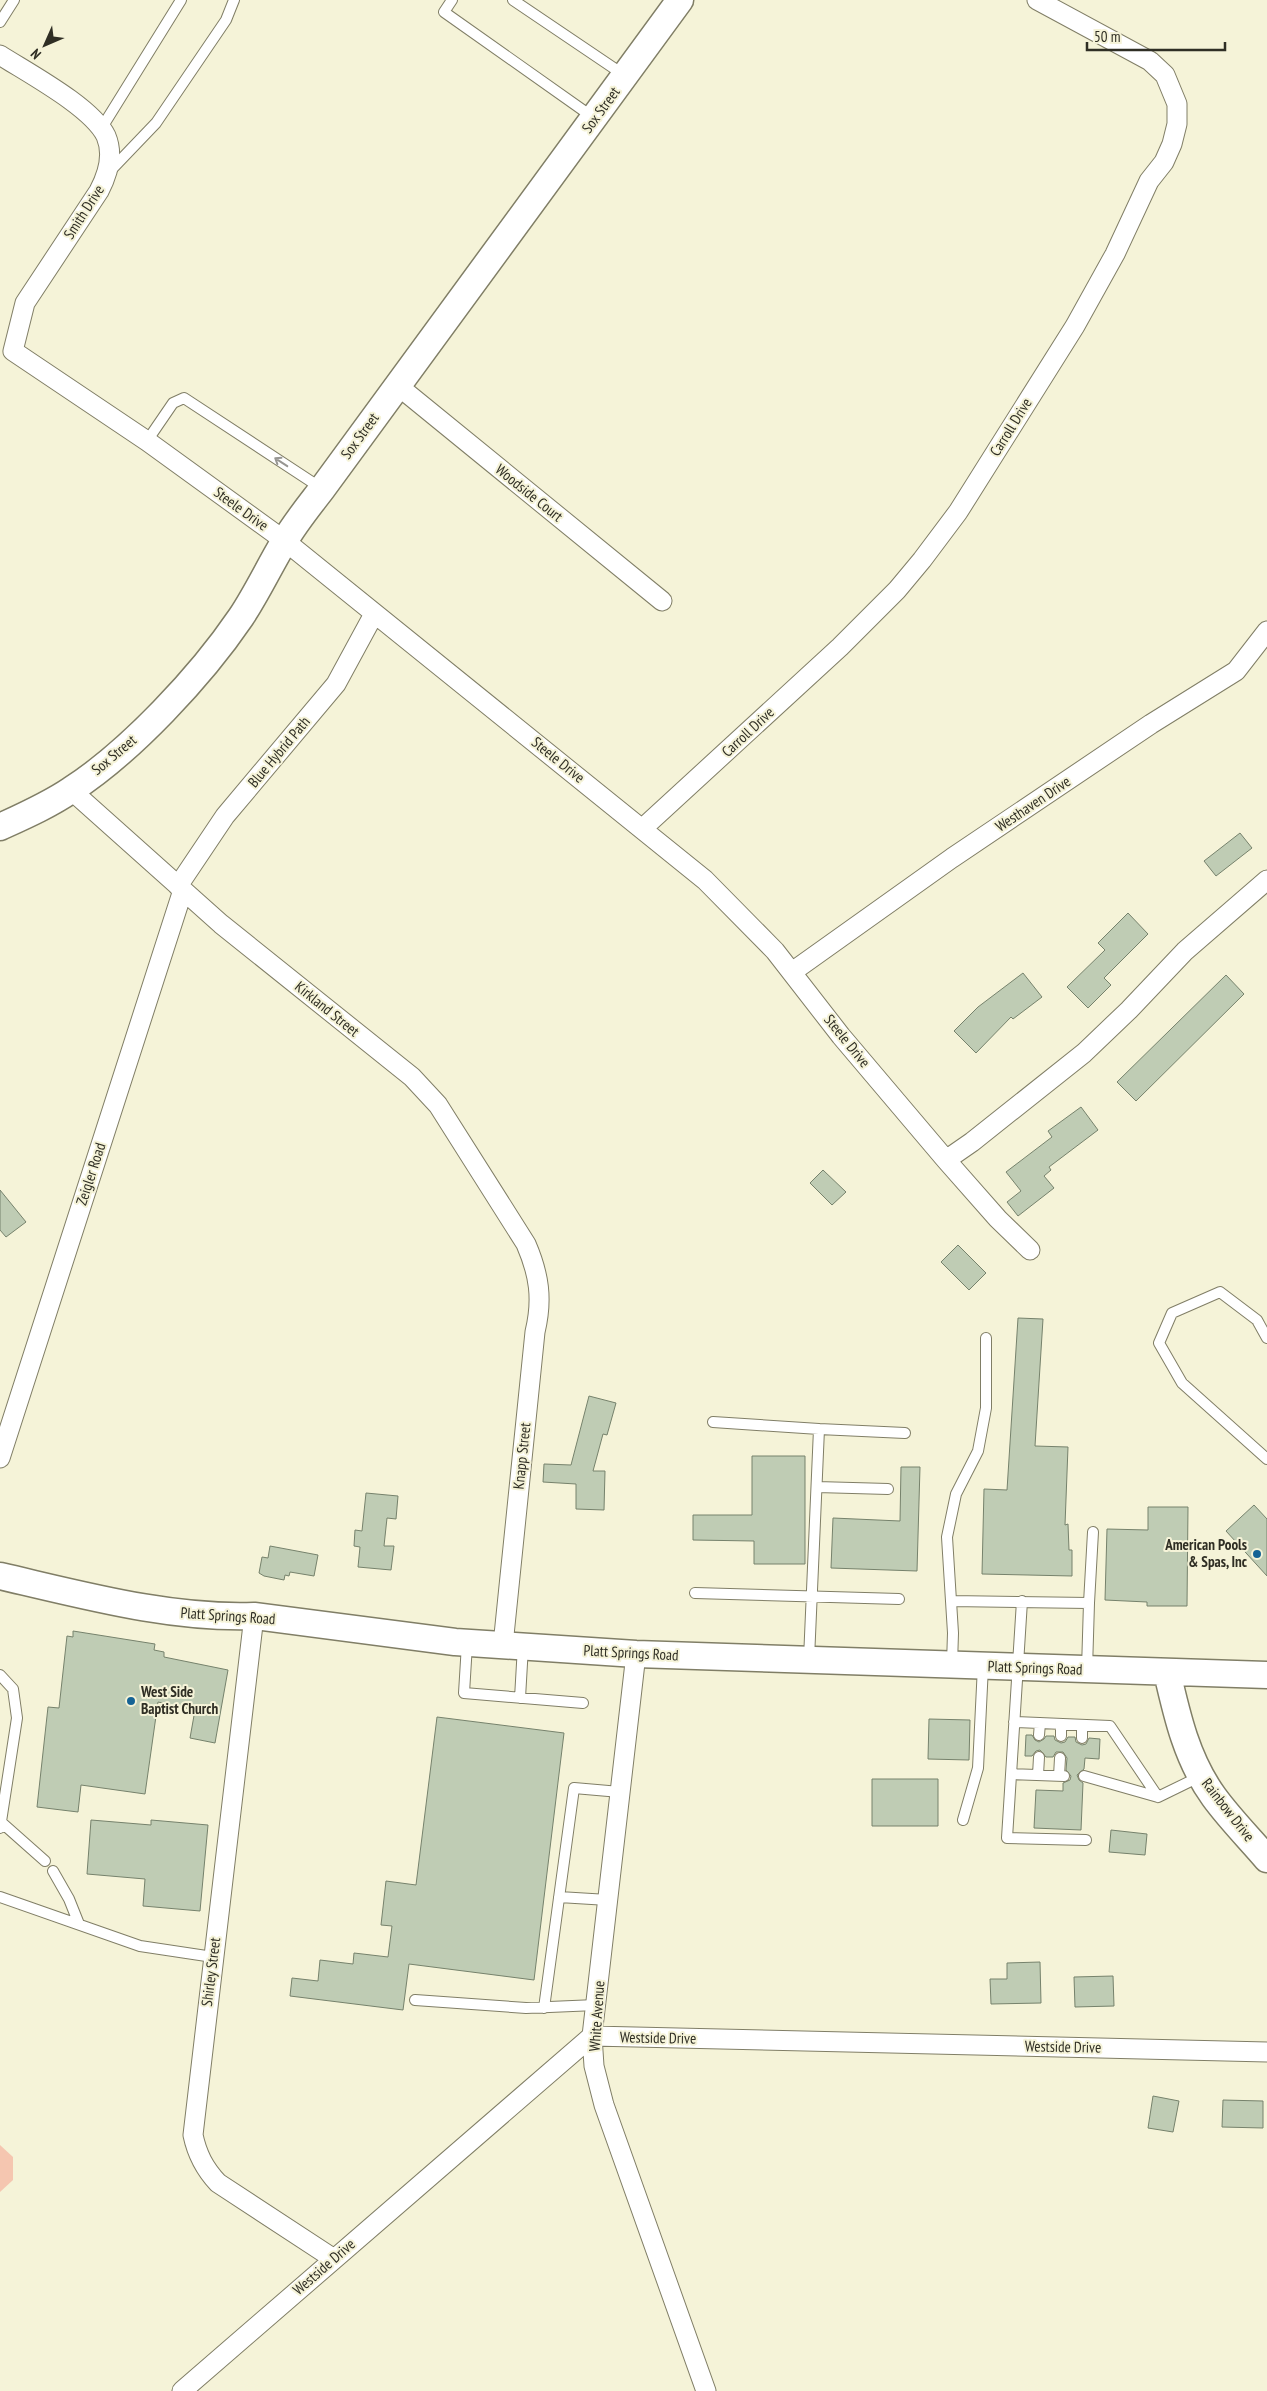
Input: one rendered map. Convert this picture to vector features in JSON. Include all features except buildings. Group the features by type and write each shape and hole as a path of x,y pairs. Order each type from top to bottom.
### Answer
{"street":[{"name":"Sox Street","path":"0,827 71,790 134,739 177,695 239,619 285,540 680,0"},
{"name":"Carroll Drive","path":"643,828 840,647 897,590 922,560 958,512 1075,326 1115,254 1150,181 1164,162 1172,144 1177,124 1176,104 1164,75 1150,61 1037,0"},
{"name":"Smith Drive","path":"0,55 82,108 106,136 110,156 108,173 99,191 25,304 13,351"},
{"name":"Steele Drive","path":"13,351 147,441 285,540 374,614 643,828 705,880 775,951 841,1036 946,1160 998,1219 1030,1250"},
{"name":"Woodside Court","path":"397,385 662,601"},
{"name":"Blue Hybrid Path","path":"180,888 225,816 336,684 374,614"},
{"name":"Westhaven Drive","path":"792,972 961,852 1151,724 1236,670 1267,631"},
{"name":"Kirkland Street","path":"71,790 221,924 412,1077 425,1090 438,1105 504,1208 526,1244 536,1267"},
{"path":"946,1160 972,1142 1084,1053 1129,1010 1185,951 1267,880"},
{"name":"Zeigler Road","path":"0,1458 180,888"},
{"name":"Knapp Street","path":"513,1646 535,1332 540,1312 540,1292 536,1267"},
{"name":"Platt Springs Road","path":"0,1576 160,1610 221,1617 254,1616 513,1646 636,1654 1267,1676"},
{"name":"Shirley Street","path":"254,1616 193,2135 196,2152 206,2170 218,2182 334,2259"},
{"name":"White Avenue","path":"636,1654 592,2036 594,2066 604,2105 706,2391"},
{"name":"Rainbow Drive","path":"1167,1672 1177,1716 1189,1751 1201,1776 1214,1798 1267,1859"},
{"name":"Westside Drive","path":"182,2391 592,2036 1267,2052"}],"lane":[{"path":"0,22 14,0"},
{"path":"101,129 181,0"},
{"path":"108,173 156,123 226,20 234,0"},
{"path":"452,0 444,12 595,118"},
{"path":"513,0 626,76"},
{"path":"147,441 173,403 184,398 322,489"},
{"path":"1267,1338 1257,1320 1220,1292 1172,1313 1159,1343 1182,1383 1267,1459"},
{"path":"952,1666 952,1601 948,1537 956,1494 978,1451 986,1408 986,1338"},
{"path":"714,1422 905,1433"},
{"path":"809,1660 818,1429"},
{"path":"816,1487 888,1489"},
{"path":"1087,1670 1093,1532"},
{"path":"695,1593 899,1599"},
{"path":"952,1601 1089,1603"},
{"path":"1022,1601 1007,1838 1086,1840"},
{"path":"467,1642 464,1692 583,1703"},
{"path":"513,1646 520,1698"},
{"path":"963,1820 978,1768 983,1666"},
{"path":"0,1675 13,1689 17,1718 0,1825 45,1861"},
{"path":"1014,1722 1110,1726 1158,1797"},
{"path":"1040,1723 1040,1735"},
{"path":"1061,1724 1061,1736"},
{"path":"1082,1725 1082,1738"},
{"path":"1038,1775 1039,1757"},
{"path":"1011,1774 1061,1776 1060,1758"},
{"path":"1084,1776 1158,1797 1201,1776"},
{"path":"544,2008 574,1788 620,1792"},
{"path":"53,1871 69,1899 79,1924"},
{"path":"0,1897 140,1946 213,1957"},
{"path":"559,1897 608,1900"},
{"path":"415,2000 526,2008 596,2005"}],"shaded area":[{"path":"0,2145 13,2157 13,2180 0,2192"}],"place":[{"name":"American Pools & Spas, Inc","path":"1257,1554"},
{"name":"West Side Baptist Church","path":"131,1701"}]}
